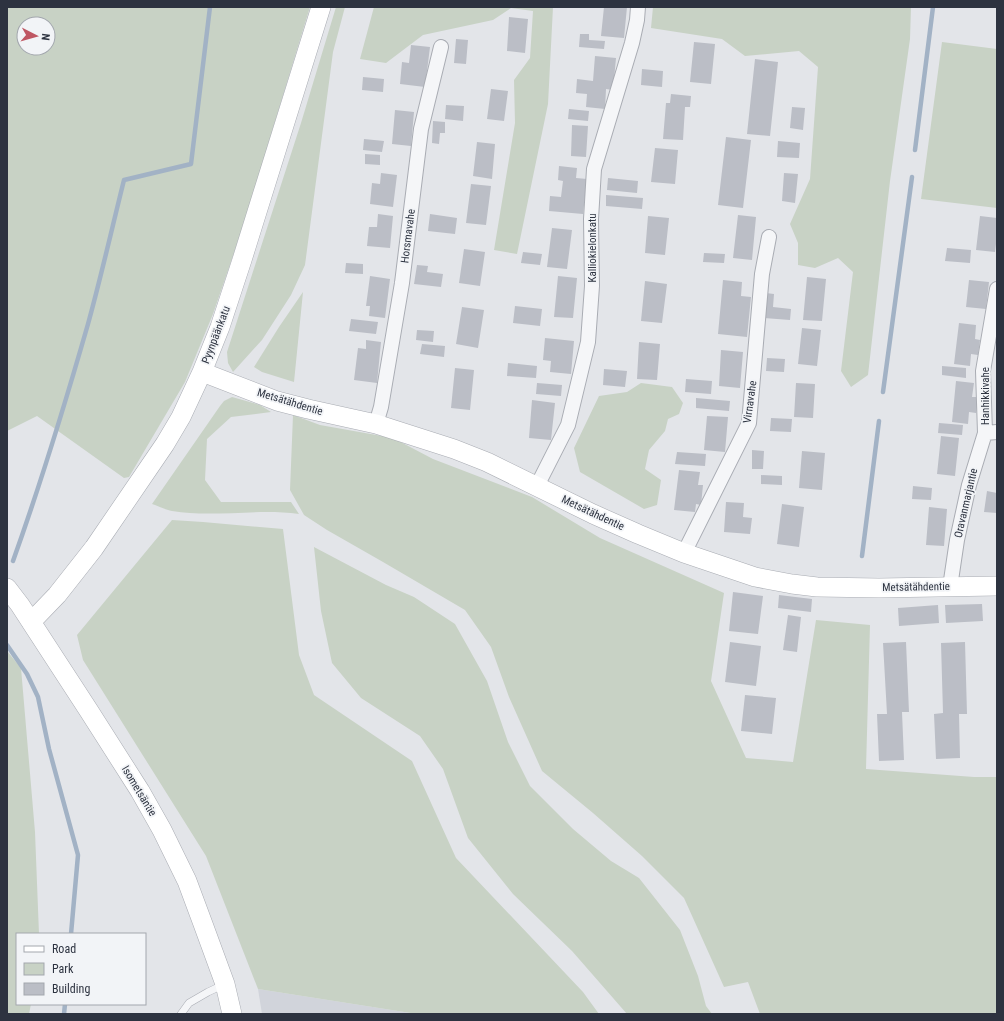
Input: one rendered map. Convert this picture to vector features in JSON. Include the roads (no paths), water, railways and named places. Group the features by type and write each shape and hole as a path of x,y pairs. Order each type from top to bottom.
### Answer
{"main road":[{"name":"Pyynpäänkatu","path":"31,622 57,595 94,548 165,444 181,417 202,372 220,327 321,7"},
{"name":"Metsätähdentie","path":"202,372 277,400 308,409 376,424 454,449 487,462 638,534 684,553 755,577 792,584 843,588 997,586"},
{"name":"Isometsäntie","path":"7,588 89,711 140,791 162,830 187,881 204,924 225,984 232,1014"}],"street":[{"name":"Kalliokielonkatu","path":"537,486 568,425 588,342 592,286 591,219 594,169 632,43 638,7"},
{"name":"Horsmavahe","path":"376,424 381,407 402,283 421,129 441,47"},
{"name":"Virnavahe","path":"684,553 749,423 762,274 769,238"},
{"name":"Hanhikkivahe","path":"991,433 983,371 997,289"},
{"name":"Oravanmarjantie","path":"950,586 957,540 969,485 991,433"}],"lane":[{"path":"181,1014 189,1003 225,984"}],"waterway":[{"path":"13,561 62,414 88,324 124,180 191,164 210,7"},
{"path":"915,150 933,7"},
{"path":"883,392 912,177"},
{"path":"862,556 879,421"},
{"path":"7,645 27,674 38,697 49,749 78,855 71,933"},
{"path":"64,1014 65,1005"}]}
